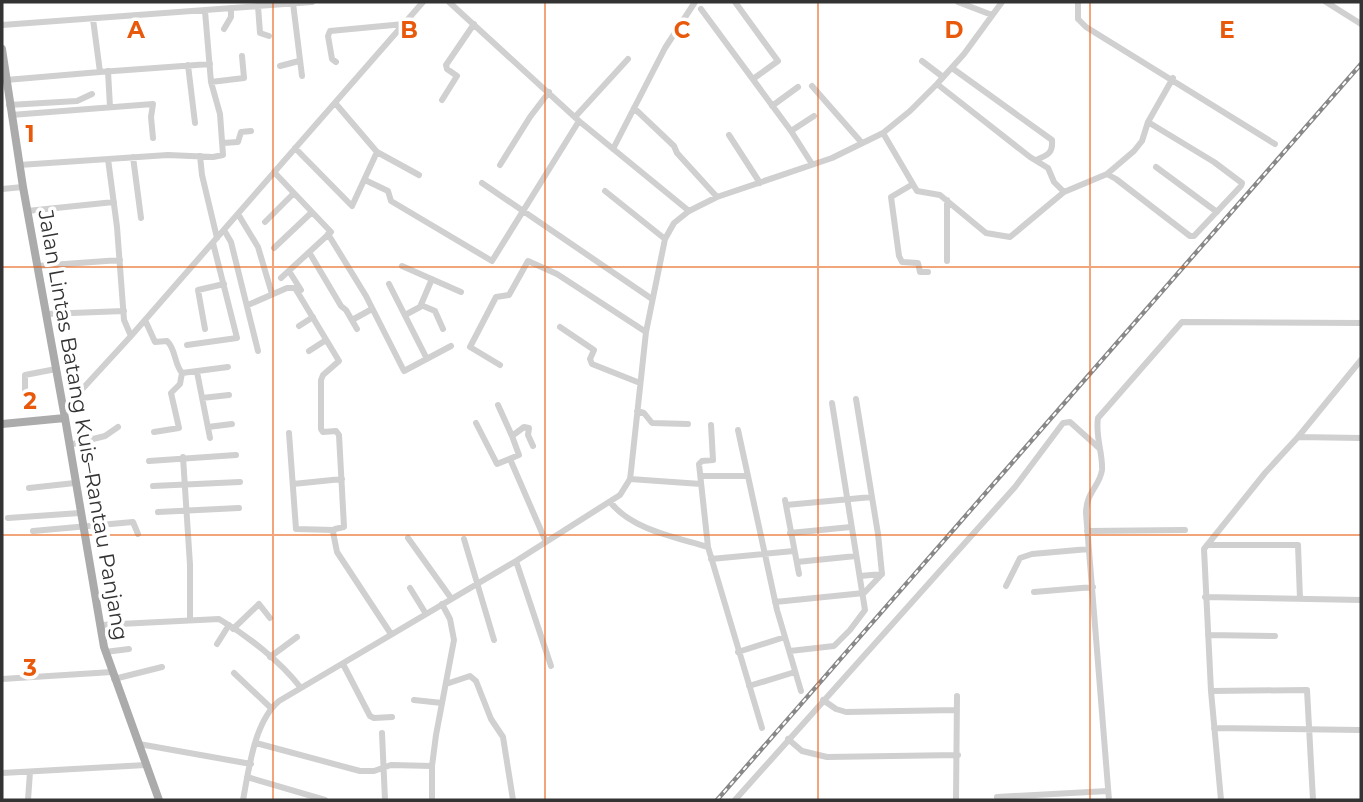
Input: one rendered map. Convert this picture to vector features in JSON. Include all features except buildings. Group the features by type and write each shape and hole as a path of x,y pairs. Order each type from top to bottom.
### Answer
{"main road":[{"name":"Jalan Lintas Batang Kuis–Rantau Panjang","path":"2,49 19,166 105,652 159,800"},
{"path":"2,424 64,413"}],"street":[{"path":"2,25 231,9 241,5 312,2"},
{"path":"64,413 423,2"},
{"path":"449,2 577,119 689,211"},
{"path":"613,149 678,24 695,2"},
{"path":"735,2 778,61 753,79"},
{"path":"958,2 992,16"},
{"path":"243,800 263,720 271,708 516,561 620,495 630,479 652,299 665,239 674,223 689,211 717,197 813,164 883,133 937,84 1002,2"},
{"path":"1078,2 1079,19 1086,27 1275,144"},
{"path":"1326,2 1361,24"},
{"path":"293,3 302,76"},
{"path":"258,6 260,33 269,36"},
{"path":"224,29 224,25 232,17 231,9"},
{"path":"701,9 813,164"},
{"path":"19,166 133,157 223,155 220,114 211,82 205,11"},
{"path":"93,19 110,107"},
{"path":"336,62 332,59 328,36 330,31 404,24"},
{"path":"442,100 457,76 447,69 446,65 474,24"},
{"path":"211,82 244,78 242,55"},
{"path":"365,180 388,191 391,201 492,261 577,119 628,59"},
{"path":"281,66 299,61"},
{"path":"922,61 943,77"},
{"path":"6,80 210,64"},
{"path":"188,65 195,123"},
{"path":"951,68 1052,139 1053,148 1050,153 1037,160"},
{"path":"883,133 919,192 934,193 947,200 986,233 1004,237 1019,231 1064,192 1107,174 1134,151 1142,141 1149,122 1173,79"},
{"path":"937,84 1048,167 1054,182 1064,192"},
{"path":"812,86 862,143"},
{"path":"772,106 798,88"},
{"path":"500,164 548,92"},
{"path":"9,105 78,101 92,94"},
{"path":"11,115 153,104 153,138"},
{"path":"336,104 377,152 419,175"},
{"path":"634,108 674,146 677,153 717,197"},
{"path":"791,131 814,116"},
{"path":"1107,174 1116,178 1190,236 1196,235 1241,186 1241,181 1149,122"},
{"path":"223,143 238,142 242,132 251,131"},
{"path":"729,135 760,183"},
{"path":"295,148 349,205 353,206 377,152"},
{"path":"187,345 237,338 223,285 200,156"},
{"path":"133,157 141,218"},
{"path":"108,159 126,327 131,335"},
{"path":"1156,167 1217,212"},
{"path":"274,172 331,232 281,278"},
{"path":"482,183 652,299"},
{"path":"913,184 891,197 899,256 902,262 918,263 920,272 928,272"},
{"path":"2,189 23,187"},
{"path":"605,191 665,239"},
{"path":"265,222 294,193"},
{"path":"947,200 947,261"},
{"path":"27,211 114,202"},
{"path":"274,248 312,212"},
{"path":"238,214 258,247 272,294"},
{"path":"224,230 231,242 258,351"},
{"path":"328,234 404,371 451,346"},
{"path":"309,252 357,329"},
{"path":"37,266 120,260"},
{"path":"500,365 470,347 496,297 509,295 528,261 557,274 646,332"},
{"path":"402,267 461,292"},
{"path":"289,271 321,323"},
{"path":"405,315 421,305 432,279"},
{"path":"389,284 427,359"},
{"path":"205,329 198,290 223,285"},
{"path":"248,305 287,288 295,288 339,362 321,377 321,426 323,432 338,432 344,527 334,530 296,529 289,433"},
{"path":"421,305 435,311 443,329"},
{"path":"352,320 372,309"},
{"path":"46,314 124,311"},
{"path":"299,326 313,317"},
{"path":"145,320 155,342 167,341 172,345 177,367 182,373"},
{"path":"1109,800 1086,504 1102,468 1098,418 1182,322 1361,323"},
{"path":"560,327 594,350 591,363 640,383"},
{"path":"309,351 326,340"},
{"path":"1221,800 1203,552 1361,360"},
{"path":"182,373 228,367"},
{"path":"24,395 25,375 56,369"},
{"path":"197,372 210,438"},
{"path":"154,432 180,428 171,393 180,384 182,373"},
{"path":"202,398 229,395"},
{"path":"856,399 882,574"},
{"path":"790,651 836,645 865,613 864,593 832,403"},
{"path":"476,423 497,464 519,454 498,405"},
{"path":"637,411 644,413 652,423 688,425"},
{"path":"735,800 1015,487 1061,425 1067,422 1099,448"},
{"path":"208,427 232,424"},
{"path":"711,425 713,460 700,463 708,547 762,728"},
{"path":"512,436 528,427 533,446"},
{"path":"69,445 105,436 118,428"},
{"path":"738,430 775,602 801,691"},
{"path":"1298,437 1361,438"},
{"path":"149,461 236,455"},
{"path":"183,457 190,565 190,620"},
{"path":"510,459 546,542"},
{"path":"630,479 701,480 747,476"},
{"path":"293,484 342,479"},
{"path":"153,486 240,482"},
{"path":"29,488 75,483"},
{"path":"799,574 786,503 872,497"},
{"path":"611,503 627,519 708,547"},
{"path":"158,512 239,509"},
{"path":"8,518 80,513"},
{"path":"33,531 134,522 138,534"},
{"path":"790,533 851,527"},
{"path":"334,530 337,552 391,634"},
{"path":"1087,531 1185,530"},
{"path":"408,538 452,598"},
{"path":"464,540 494,640"},
{"path":"1207,545 1298,545 1300,598"},
{"path":"1008,565 1038,555 1089,549"},
{"path":"1006,586 1020,558 1032,554 1089,549"},
{"path":"711,559 794,551"},
{"path":"797,562 856,556"},
{"path":"516,561 551,666"},
{"path":"860,576 882,574"},
{"path":"775,602 864,593 882,574"},
{"path":"1034,592 1093,587"},
{"path":"410,588 426,614"},
{"path":"1205,597 1361,600"},
{"path":"217,644 231,627 259,604 270,618"},
{"path":"432,800 432,766 454,631 442,604"},
{"path":"100,625 217,619 270,657 290,674 301,688"},
{"path":"1208,635 1275,636"},
{"path":"270,657 297,637"},
{"path":"738,652 785,637"},
{"path":"105,652 129,649"},
{"path":"343,664 370,716 391,717"},
{"path":"2,679 113,675 162,667"},
{"path":"749,686 795,672"},
{"path":"234,673 271,708"},
{"path":"446,684 470,676 476,681 491,719 503,737 513,800"},
{"path":"1211,691 1307,690 1313,800"},
{"path":"956,800 957,696"},
{"path":"414,700 442,703"},
{"path":"824,700 836,709 846,712 957,710"},
{"path":"1214,728 1361,730"},
{"path":"382,733 385,800"},
{"path":"788,739 802,751 827,757 958,755"},
{"path":"256,743 360,771 374,771 401,764 432,766"},
{"path":"139,744 251,764"},
{"path":"2,773 146,765"},
{"path":"28,800 30,772"},
{"path":"247,777 326,800"},
{"path":"997,797 1108,791"}],"railway":[{"path":"717,800 1361,64"}]}
